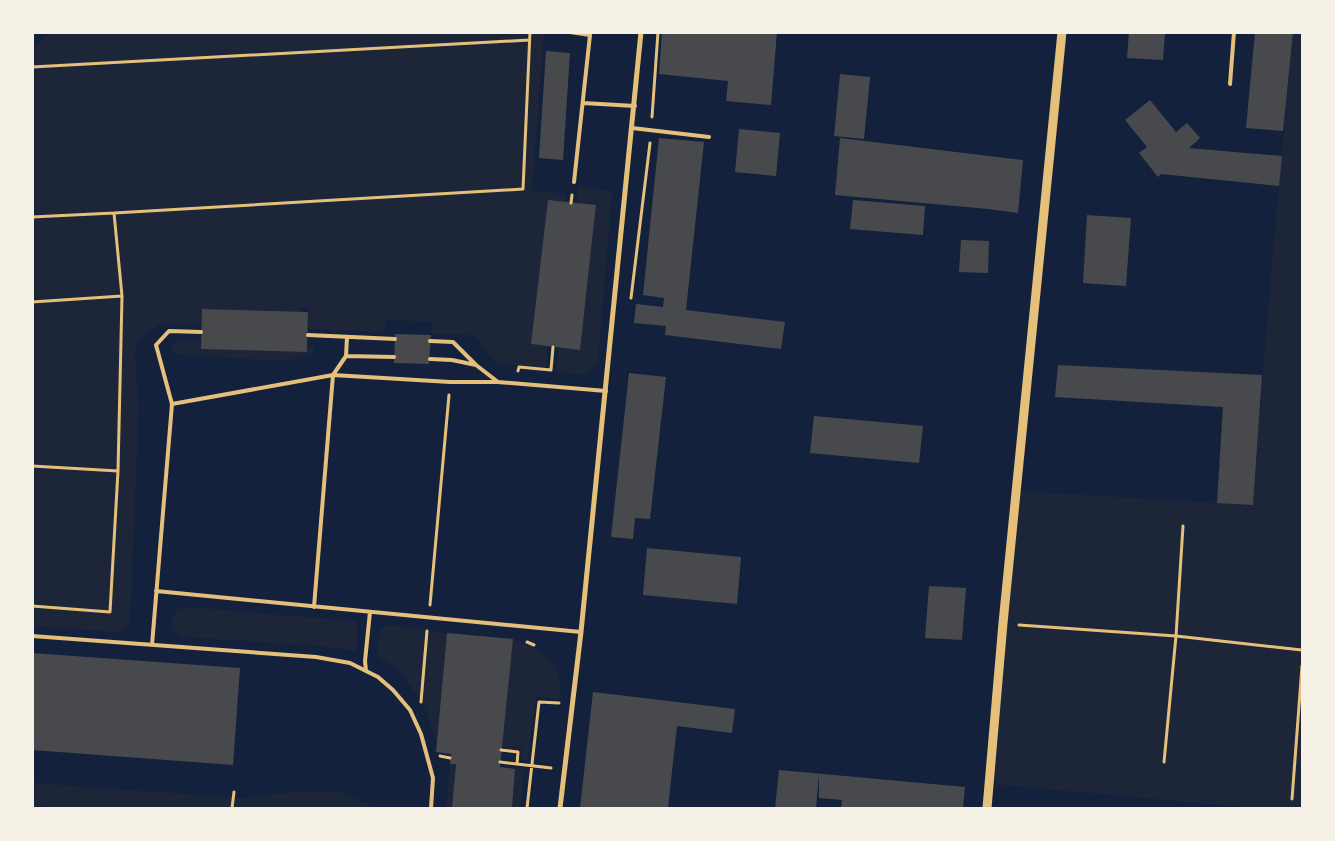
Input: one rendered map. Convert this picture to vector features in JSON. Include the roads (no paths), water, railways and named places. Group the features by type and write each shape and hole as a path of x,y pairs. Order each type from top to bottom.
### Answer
{"street":[{"path":"560,808 582,632 641,32"},
{"path":"987,808 1003,623 1062,32"}],"lane":[{"path":"570,32 590,35 574,182"},
{"path":"1230,84 1234,32"},
{"path":"583,103 635,106"},
{"path":"632,128 709,137"},
{"path":"152,645 172,404 156,345 169,331 201,332"},
{"path":"308,335 395,339"},
{"path":"314,607 333,375 346,356 347,337"},
{"path":"430,341 453,342 476,365 498,382"},
{"path":"346,356 394,357"},
{"path":"430,359 452,360 476,365"},
{"path":"172,404 333,375 450,382 498,382 606,391"},
{"path":"156,591 582,632"},
{"path":"366,671 365,661 370,612"},
{"path":"32,636 316,657 350,663 378,677 393,690 410,710 421,734 433,778 431,808"}]}
